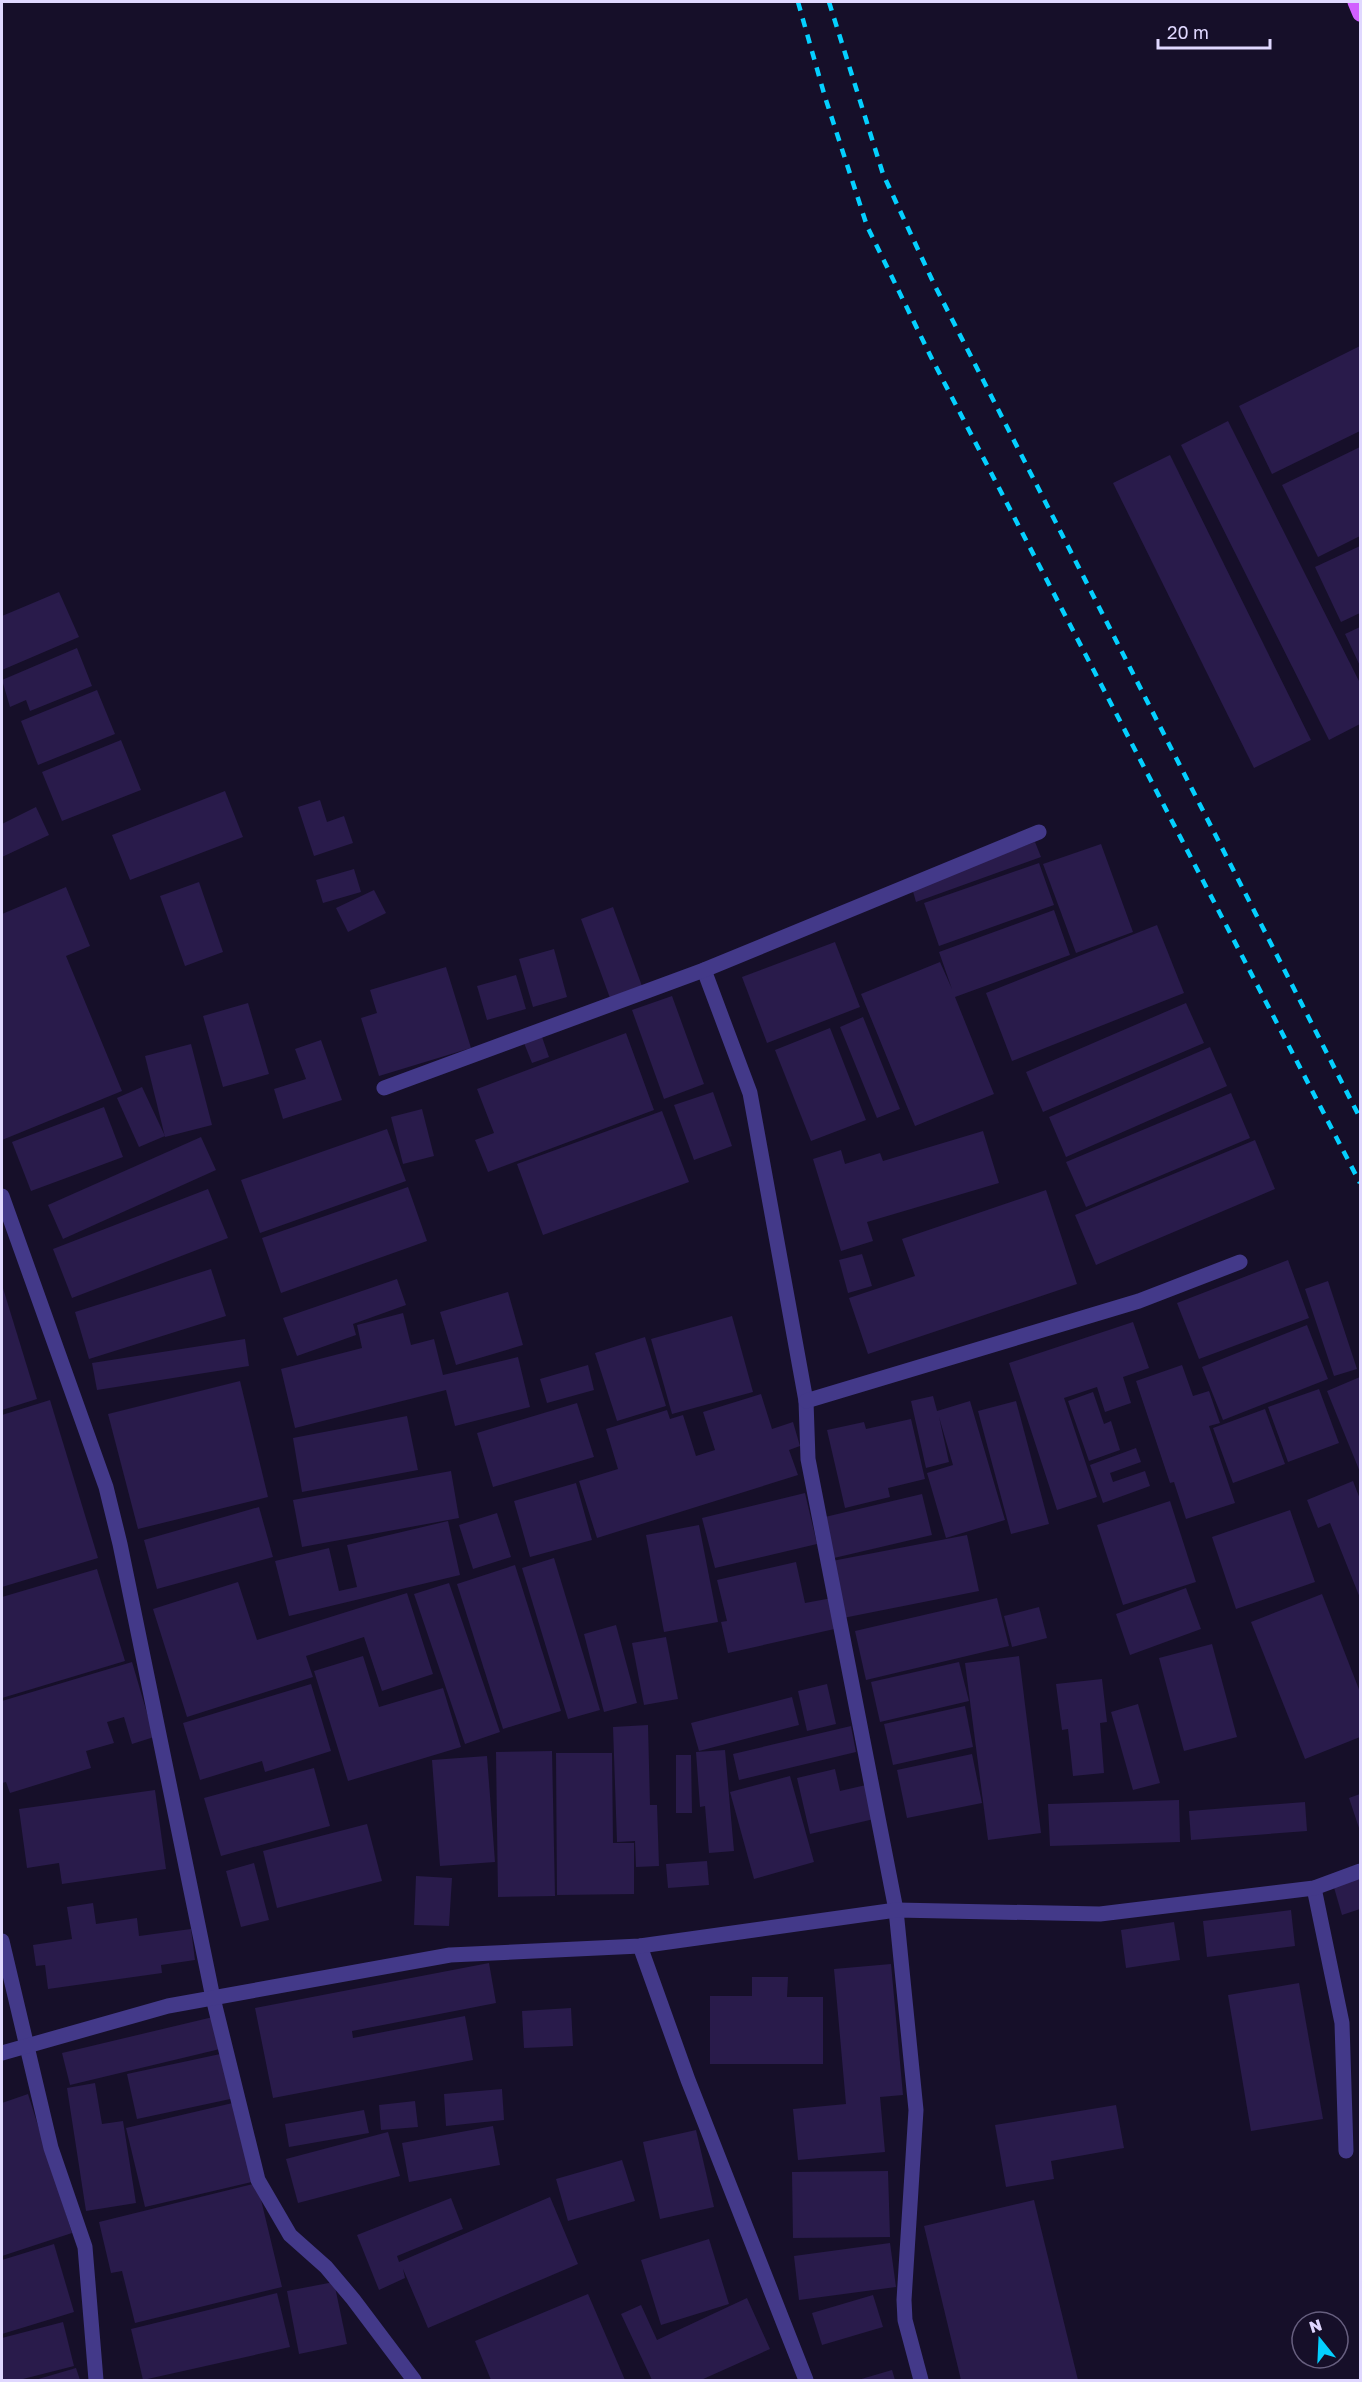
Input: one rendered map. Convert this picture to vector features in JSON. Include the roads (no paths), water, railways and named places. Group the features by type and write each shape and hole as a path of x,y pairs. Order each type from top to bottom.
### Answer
{"main road":[{"path":"1355,2 1360,14"}],"street":[{"path":"384,1088 704,969 1039,832"},
{"path":"704,969 750,1093 806,1401 808,1459 896,1910 916,2110 904,2300 905,2320 921,2380"},
{"path":"2,1196 106,1487 120,1544 213,1998 258,2180 290,2235 326,2267 414,2380"},
{"path":"806,1401 1139,1301 1240,1262"},
{"path":"2,2053 25,2044 168,2006 450,1955 639,1946 896,1910 1100,1914 1314,1888 1360,1872"},
{"path":"1314,1888 1342,2023 1346,2151"},
{"path":"2,1941 51,2148 85,2247 96,2380"},
{"path":"639,1946 688,2080 806,2380"}],"railway":[{"path":"798,2 825,97 867,226 932,359 1360,1183"},
{"path":"829,2 883,174 934,284 1360,1118"}]}
